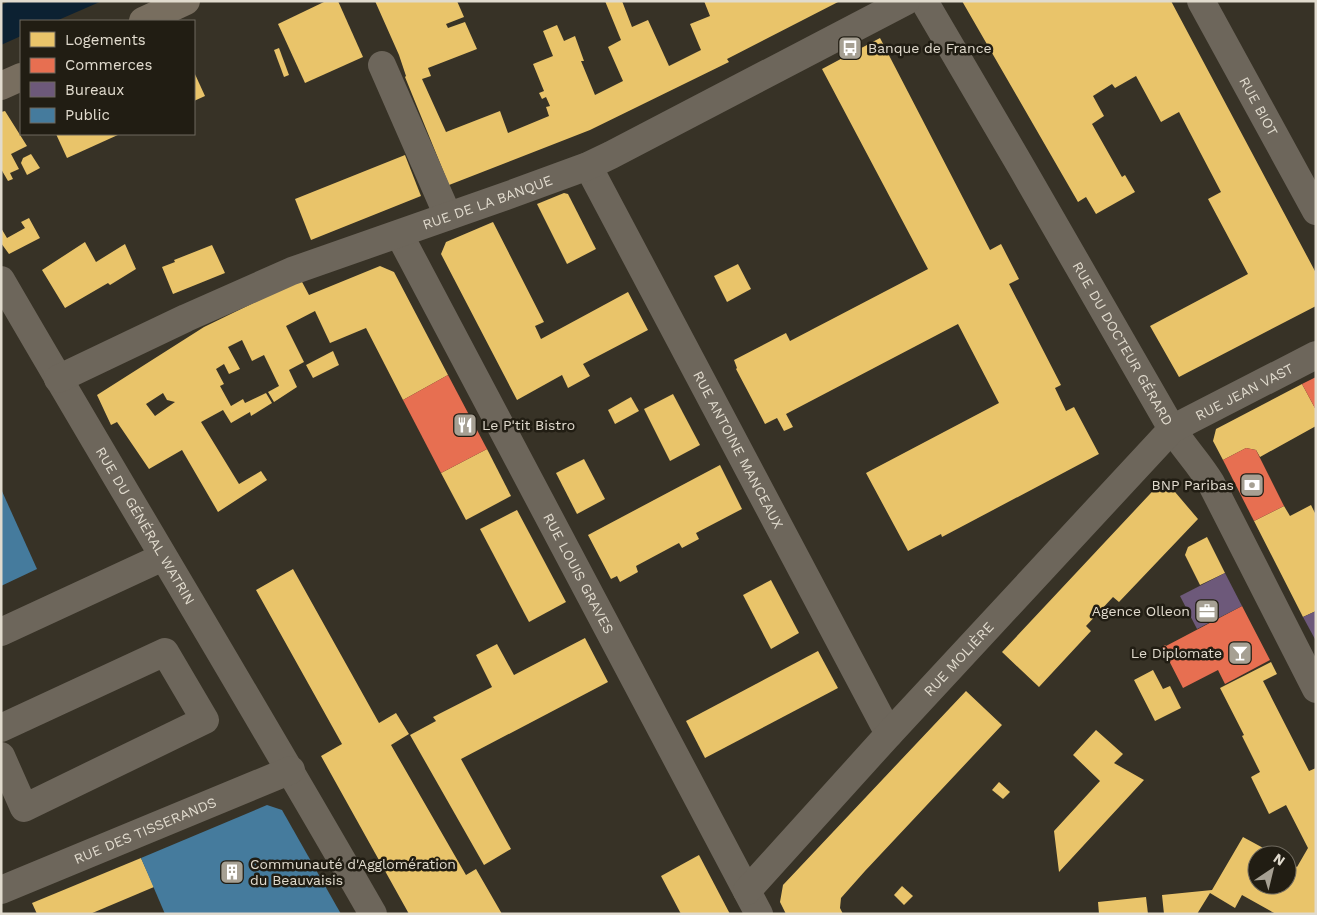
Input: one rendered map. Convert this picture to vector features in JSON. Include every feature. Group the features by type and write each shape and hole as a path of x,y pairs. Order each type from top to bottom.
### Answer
{"main road":[{"path":"145,20 186,1"},
{"path":"1,86 20,77"}],"street":[{"name":"RUE DE LA BANQUE","path":"58,380 224,300 292,271 588,166 630,146 906,1"},
{"name":"RUE DU DOCTEUR GÉRARD","path":"924,1 1024,170 1172,429 1211,482 1316,690"},
{"name":"RUE BIOT","path":"1201,1 1316,211"},
{"path":"382,65 448,216"},
{"name":"RUE ANTOINE MANCEAUX","path":"588,166 889,734"},
{"name":"RUE LOUIS GRAVES","path":"399,234 753,902"},
{"name":"RUE DU GÉNÉRAL WATRIN","path":"1,280 58,380 291,770 373,914"},
{"name":"RUE JEAN VAST","path":"1172,429 1316,355"},
{"name":"RUE MOLIÈRE","path":"753,902 889,734 1172,429"},
{"path":"1,632 163,557"},
{"path":"1,728 165,652 205,720 24,808 1,756"},
{"name":"RUE DES TISSERANDS","path":"1,890 291,770"}],"water":[{"path":"10,1 102,1 58,20 20,20 20,36 1,45 1,5"}],"building: Logements":[{"path":"326,1 338,1 363,57 305,83 278,24"},
{"path":"375,1 457,1 464,17 446,24 448,28 465,22 477,49 428,68 431,76 422,79 446,132 500,111 508,133 549,116 546,107 550,106 546,97 542,99 539,93 544,91 533,64 553,56 543,31 557,25 564,41 575,36 584,61 581,61 595,95 623,81 608,47 621,40 605,1 622,1 632,27 648,20 669,66 701,50 690,24 710,16 704,1 840,1 727,59 729,62 590,130 449,185 405,77 399,55"},
{"path":"962,1 1171,1 1316,273 1316,306 1179,377 1150,326 1248,274 1208,199 1221,192 1179,112 1161,122 1136,76 1115,88 1112,84 1093,96 1104,116 1092,124 1122,177 1125,175 1135,192 1096,214 1086,197 1078,202"},
{"path":"880,38 990,250 1001,244 1019,279 1009,284 1061,385 1055,388 1066,411 1074,407 1099,454 942,537 941,534 908,551 866,473 999,403 958,324 786,414 793,427 784,431 777,418 765,424 736,369 734,360 786,333 790,341 928,269 822,69"},
{"path":"279,48 289,75 284,77 274,50"},
{"path":"195,74 205,96 195,101"},
{"path":"5,111 27,146 11,154 19,169 10,173 13,179 8,181 1,169 1,112"},
{"path":"56,135 118,135 67,158"},
{"path":"31,154 40,168 27,175 21,163 23,158"},
{"path":"405,155 421,196 311,240 295,199"},
{"path":"564,193 568,194 596,249 567,264 537,204"},
{"path":"29,218 40,238 9,254 1,243 1,228 7,238 25,228 21,222"},
{"path":"493,222 544,322 535,326 541,339 628,292 648,330 583,364 590,376 568,388 562,375 517,400 441,254 446,242"},
{"path":"85,242 96,262 125,244 136,269 110,285 108,283 65,308 42,270"},
{"path":"212,245 225,273 173,294 162,267 175,262 174,260"},
{"path":"738,264 751,289 727,302 714,276"},
{"path":"380,266 394,272 448,375 403,400 366,328 330,343 315,311 286,326 304,362 289,370 297,387 274,402 268,392 279,386 264,355 252,361 242,340 228,347 240,369 229,374 224,364 216,369 224,384 220,386 231,406 243,399 245,403 266,393 272,403 251,416 250,412 231,423 223,410 201,422 239,484 261,471 267,480 218,512 182,450 149,469 117,422 111,425 97,395 204,327 301,280 309,295","holes":["163,393 167,400 175,402 155,416 146,404"]},
{"path":"333,351 339,365 313,378 306,365"},
{"path":"1302,384 1316,410 1316,426 1260,457 1256,450 1246,448 1223,460 1213,441 1216,429"},
{"path":"673,394 700,445 670,461 644,409"},
{"path":"631,397 639,411 615,424 608,410"},
{"path":"487,449 511,496 466,520 441,473"},
{"path":"584,459 605,499 577,514 556,473"},
{"path":"720,465 742,509 696,533 699,539 682,548 679,543 636,566 638,572 620,582 617,576 611,579 588,535"},
{"path":"1164,479 1198,519 1119,602 1113,597 1086,626 1091,631 1039,687 1002,652"},
{"path":"1311,505 1316,515 1316,611 1303,617 1254,521 1284,506 1290,516"},
{"path":"517,510 566,602 529,622 480,529"},
{"path":"1207,537 1225,573 1200,585 1185,555 1188,547"},
{"path":"293,569 379,723 396,713 409,734 391,745 466,875 476,869 502,914 409,914 321,756 342,744 256,590"},
{"path":"771,580 799,633 771,649 743,595"},
{"path":"585,638 608,682 461,759 511,849 484,865 410,735 436,721 433,717 492,687 476,655 497,644 514,675"},
{"path":"818,651 838,688 705,758 686,721"},
{"path":"1271,662 1277,674 1263,681 1309,771 1316,768 1316,914 1276,914 1242,895 1235,908 1210,893 1197,914 1164,914 1162,895 1212,890 1243,837 1258,845 1247,845 1247,895 1297,895 1297,867 1308,848 1286,805 1269,814 1251,777 1260,772 1220,688"},
{"path":"1153,670 1163,689 1170,686 1181,708 1155,721 1134,680"},
{"path":"966,691 1002,725 841,898 840,908 843,914 786,914 780,902 783,885"},
{"path":"1096,730 1123,754 1114,763 1144,780 1059,872 1054,831 1100,781 1073,755"},
{"path":"999,782 1010,792 1003,799 992,790"},
{"path":"699,855 730,914 681,914 661,876"},
{"path":"141,858 154,887 90,914 37,914 32,903"},
{"path":"902,886 913,896 904,905 894,895"},
{"path":"1146,897 1148,914 1099,914 1098,902"}],"building: Commerces":[{"path":"448,375 487,449 441,473 403,400"},
{"path":"1316,377 1316,410 1302,384"},
{"path":"1246,448 1256,450 1284,506 1254,521 1223,460"},
{"path":"1242,606 1270,660 1225,684 1218,670 1183,688 1162,647"}],"building: Bureaux":[{"path":"1225,573 1242,606 1197,629 1180,596"},
{"path":"1316,611 1316,641 1303,617"}],"building: Public":[{"path":"1,489 37,569 1,586"},
{"name":"Communauté d'Agglomération du Beauvaisis","path":"267,805 282,810 341,914 165,914 141,858"}],"place":[{"name":"Banque de France","path":"850,48"},
{"name":"Le P'tit Bistro","path":"465,425"},
{"name":"BNP Paribas","path":"1252,485"},
{"name":"Agence Olleon","path":"1207,611"},
{"name":"Le Diplomate","path":"1240,653"},
{"name":"Communauté d'Agglomération du Beauvaisis","path":"232,872"}]}
